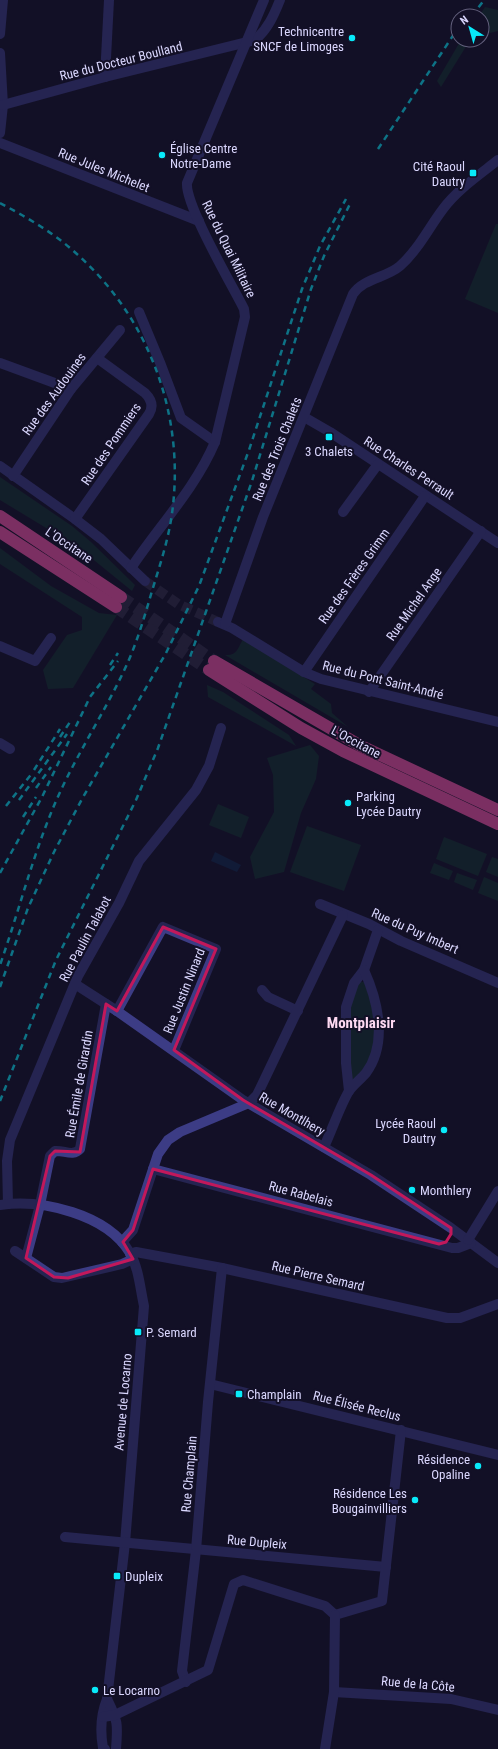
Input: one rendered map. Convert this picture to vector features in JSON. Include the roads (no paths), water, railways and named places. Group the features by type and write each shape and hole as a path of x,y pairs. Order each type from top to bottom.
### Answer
{"highway":[{"name":"L'Occitane","path":"0,516 119,602 0,532"},
{"name":"L'Occitane","path":"498,810 361,746 212,666 301,728 343,752 498,824"}],"street":[{"path":"0,34 3,0"},
{"path":"105,77 109,0"},
{"name":"Rue du Quai Militaire","path":"131,568 195,482 215,442 244,317 244,309 199,221 186,190 187,183 264,0"},
{"name":"Rue du Docteur Boulland","path":"3,105 105,77 255,40 262,34 269,24 280,0"},
{"path":"0,53 3,105 0,133"},
{"name":"Rue Jules Michelet","path":"0,143 199,221"},
{"name":"Rue des Trois Chalets","path":"221,623 358,287 399,267 417,249 443,208 463,188 498,160"},
{"path":"139,312 162,365 181,418 215,442"},
{"name":"Rue des Audouines","path":"13,476 71,389 120,330"},
{"name":"Rue des Pommiers","path":"75,519 149,414 152,407 149,397 145,393 97,358"},
{"path":"0,363 71,389"},
{"name":"Rue Charles Perrault","path":"304,417 498,543"},
{"path":"343,512 378,464"},
{"path":"0,466 101,539 145,581"},
{"name":"Rue des Frères Grimm","path":"304,672 425,496"},
{"name":"Rue Michel Ange","path":"369,692 481,531"},
{"name":"Rue du Pont Saint-André","path":"221,623 304,672 321,679 369,692 498,722"},
{"path":"0,646 34,662 51,638"},
{"name":"Rue Paulin Talabot","path":"4,1204 10,1140 78,976 119,903 139,861 196,790 208,766 221,728"},
{"path":"0,744 10,749"},
{"name":"Rue du Puy Imbert","path":"320,904 498,983"},
{"path":"122,1242 133,1230 158,1154 168,1140 180,1132 249,1103 257,1095 343,915"},
{"name":"Rue Justin Ninard","path":"117,1010 163,927 216,949 174,1050"},
{"path":"349,1091 346,1063 346,1007 354,983 364,970 378,930"},
{"path":"324,1147 349,1091 366,1072 376,1054 380,1040 379,1026 370,985 364,970"},
{"name":"Rue Montlhery","path":"75,984 117,1010 249,1103 371,1175 451,1228 498,1263"},
{"path":"262,990 268,997 298,1011"},
{"name":"Rue Émile de Girardin","path":"26,1258 52,1153 58,1150 72,1153 77,1152 80,1149 106,1004"},
{"name":"Rue Rabelais","path":"153,1169 458,1248 469,1241"},
{"path":"469,1241 498,1191"},
{"name":"Avenue de Locarno","path":"4,1204 40,1205 57,1208 97,1223 109,1230 122,1242 137,1269 144,1306 125,1543 107,1699 102,1712 103,1717 101,1736 103,1749"},
{"path":"443,1244 450,1238 451,1228"},
{"path":"15,1251 54,1277 62,1278 122,1264 131,1256"},
{"name":"Rue Pierre Semard","path":"131,1256 136,1252 222,1268 448,1318 460,1318 498,1304"},
{"name":"Rue Champlain","path":"186,1682 182,1671 196,1550 210,1384 222,1268"},
{"name":"Rue Élisée Reclus","path":"210,1384 498,1455"},
{"path":"335,1615 382,1601 400,1430"},
{"name":"Rue Dupleix","path":"65,1537 386,1567"},
{"path":"103,1717 115,1716 208,1670 234,1584 243,1580 326,1606 335,1615 334,1692 325,1749"},
{"name":"Rue de la Côte","path":"334,1692 451,1698 498,1710"},
{"path":"107,1699 118,1724 116,1749"}],"water":[{"path":"215,852 241,865 237,872 211,861"}],"tunnel":[{"path":"145,581 178,604 218,622"},
{"path":"121,597 214,661"},
{"path":"116,607 209,670"}],"railway":[{"path":"478,8 484,0"},
{"path":"378,149 450,40"},
{"path":"0,987 28,908 54,852 82,799 166,653 199,586 249,450 302,289 320,246 346,199"},
{"path":"0,1101 56,960 136,800 158,748 252,481 311,289 324,256 351,202"},
{"path":"0,203 41,227 70,248 105,282 126,311 144,343 158,376 168,411 174,447 175,483 171,520 163,556 135,645 111,697 64,783 56,801 33,862 0,965"},
{"path":"110,665 118,653"},
{"path":"0,873 42,797 90,697 118,661"},
{"path":"60,737 70,722"},
{"path":"34,770 60,729"},
{"path":"19,800 67,734"},
{"path":"36,788 51,767"},
{"path":"6,806 33,772"},
{"path":"23,817 36,797"}],"place":[{"name":"Technicentre SNCF de Limoges","path":"352,38"},
{"name":"Église Centre Notre-Dame","path":"162,155"},
{"name":"Cité Raoul Dautry","path":"473,173"},
{"name":"3 Chalets","path":"329,437"},
{"name":"Parking Lycée Dautry","path":"348,803"},
{"name":"Lycée Raoul Dautry","path":"444,1130"},
{"name":"Monthlery","path":"412,1190"},
{"name":"P. Semard","path":"138,1332"},
{"name":"Champlain","path":"239,1394"},
{"name":"Résidence Opaline","path":"478,1466"},
{"name":"Résidence Les Bougainvilliers","path":"415,1500"},
{"name":"Dupleix","path":"117,1576"},
{"name":"Le Locarno","path":"95,1690"}],"district":[{"name":"Montplaisir","path":"361,1023"}]}
